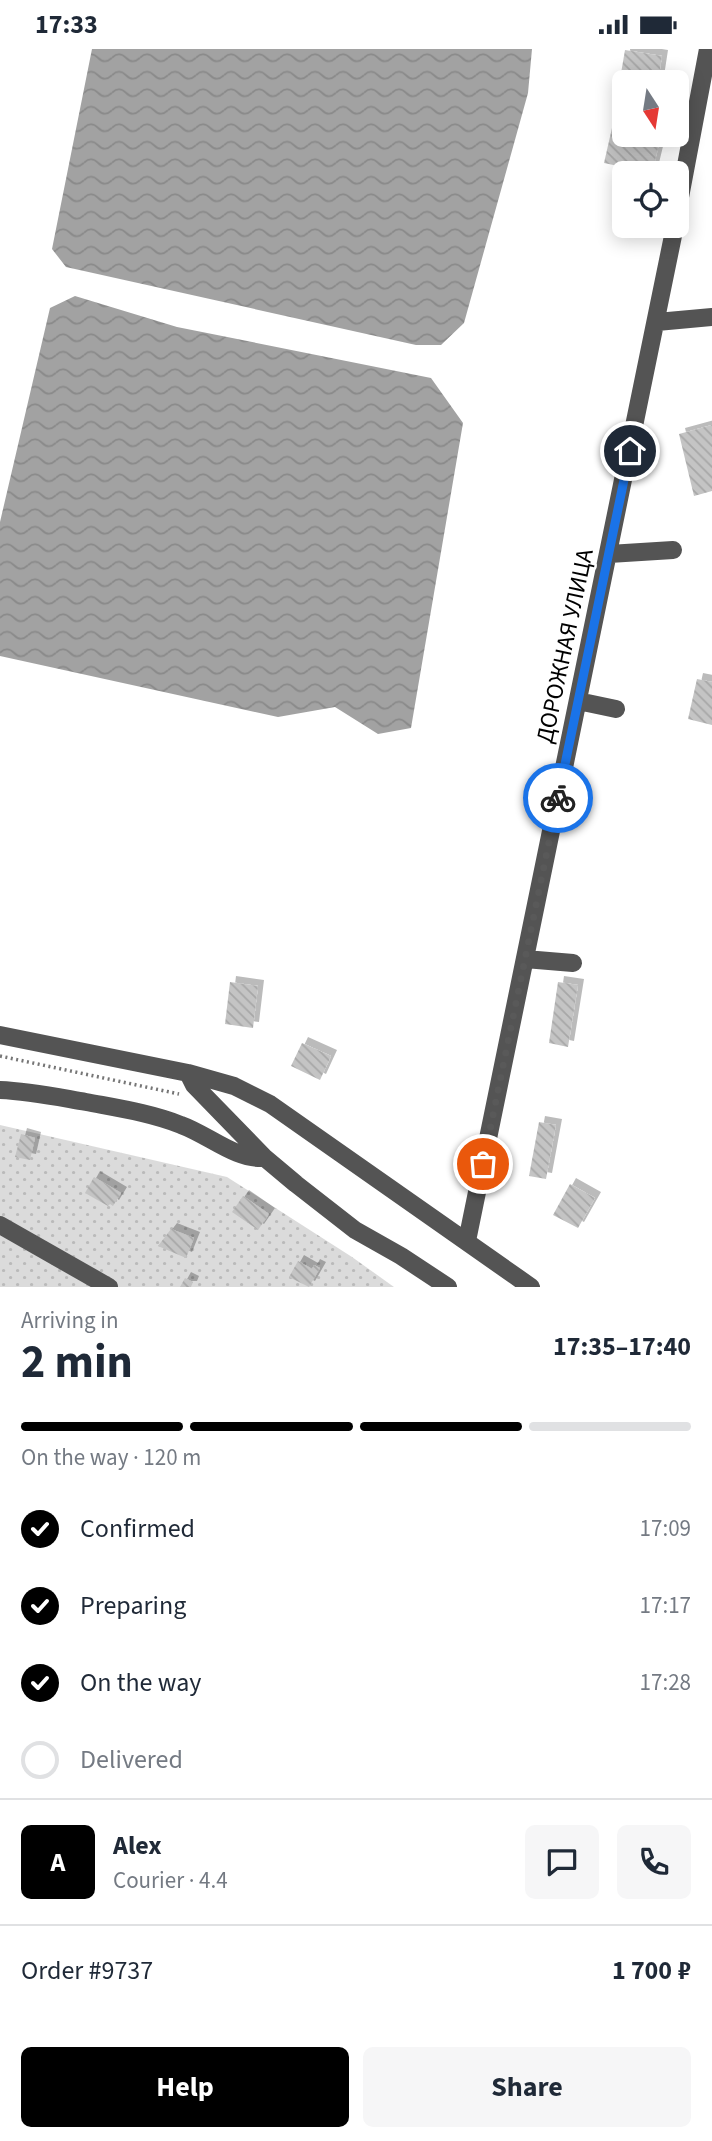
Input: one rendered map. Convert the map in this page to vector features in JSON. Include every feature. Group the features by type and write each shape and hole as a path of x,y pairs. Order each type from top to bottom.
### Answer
{"street":[{"path":"687,161 708,49"},
{"name":"ДОРОЖНАЯ УЛИЦА","path":"467,1241 673,238"},
{"path":"657,322 712,317"},
{"path":"609,554 673,550"},
{"path":"578,701 616,709"},
{"path":"525,959 573,963"},
{"path":"0,1035 188,1073 234,1086 270,1104 531,1287"},
{"path":"188,1073 194,1085 265,1158 355,1230 401,1255 448,1287"},
{"path":"0,1090 22,1091 120,1108 180,1124 239,1155 254,1159 265,1158"},
{"path":"0,1225 109,1287"}],"path":[{"path":"0,1056 212,1101"}],"shaded area":[{"path":"0,1125 227,1177 394,1287 0,1287"}],"water":[{"path":"92,49 532,49 528,93 464,323 441,345 416,345 66,267 52,249"},
{"path":"75,296 177,327 431,378 463,423 411,728 378,734 335,707 278,717 0,656 0,522 50,308"}],"building":[{"path":"625,50 662,56 660,70 622,70"},
{"path":"612,128 612,147 658,147 655,161 604,163"},
{"path":"712,425 712,491 694,496 679,434"},
{"path":"697,679 712,682 712,725 688,719"},
{"path":"230,982 258,986 253,1028 225,1024"},
{"path":"558,982 578,985 568,1047 549,1043"},
{"path":"302,1043 331,1056 320,1080 291,1066"},
{"path":"539,1122 556,1125 546,1179 529,1176"},
{"path":"21,1134 35,1138 30,1160 15,1157"},
{"path":"94,1177 121,1193 113,1206 108,1206 85,1193"},
{"path":"570,1184 595,1198 578,1228 553,1215"},
{"path":"243,1196 269,1214 258,1230 232,1212"},
{"path":"171,1229 194,1238 186,1258 158,1246"},
{"path":"298,1261 312,1269 314,1265 320,1268 309,1287 289,1277"},
{"path":"185,1278 193,1282 191,1287 180,1287"}],"way so far":[{"path":"483,1164 558,798"}],"route":[{"path":"558,798 630,451"}]}
